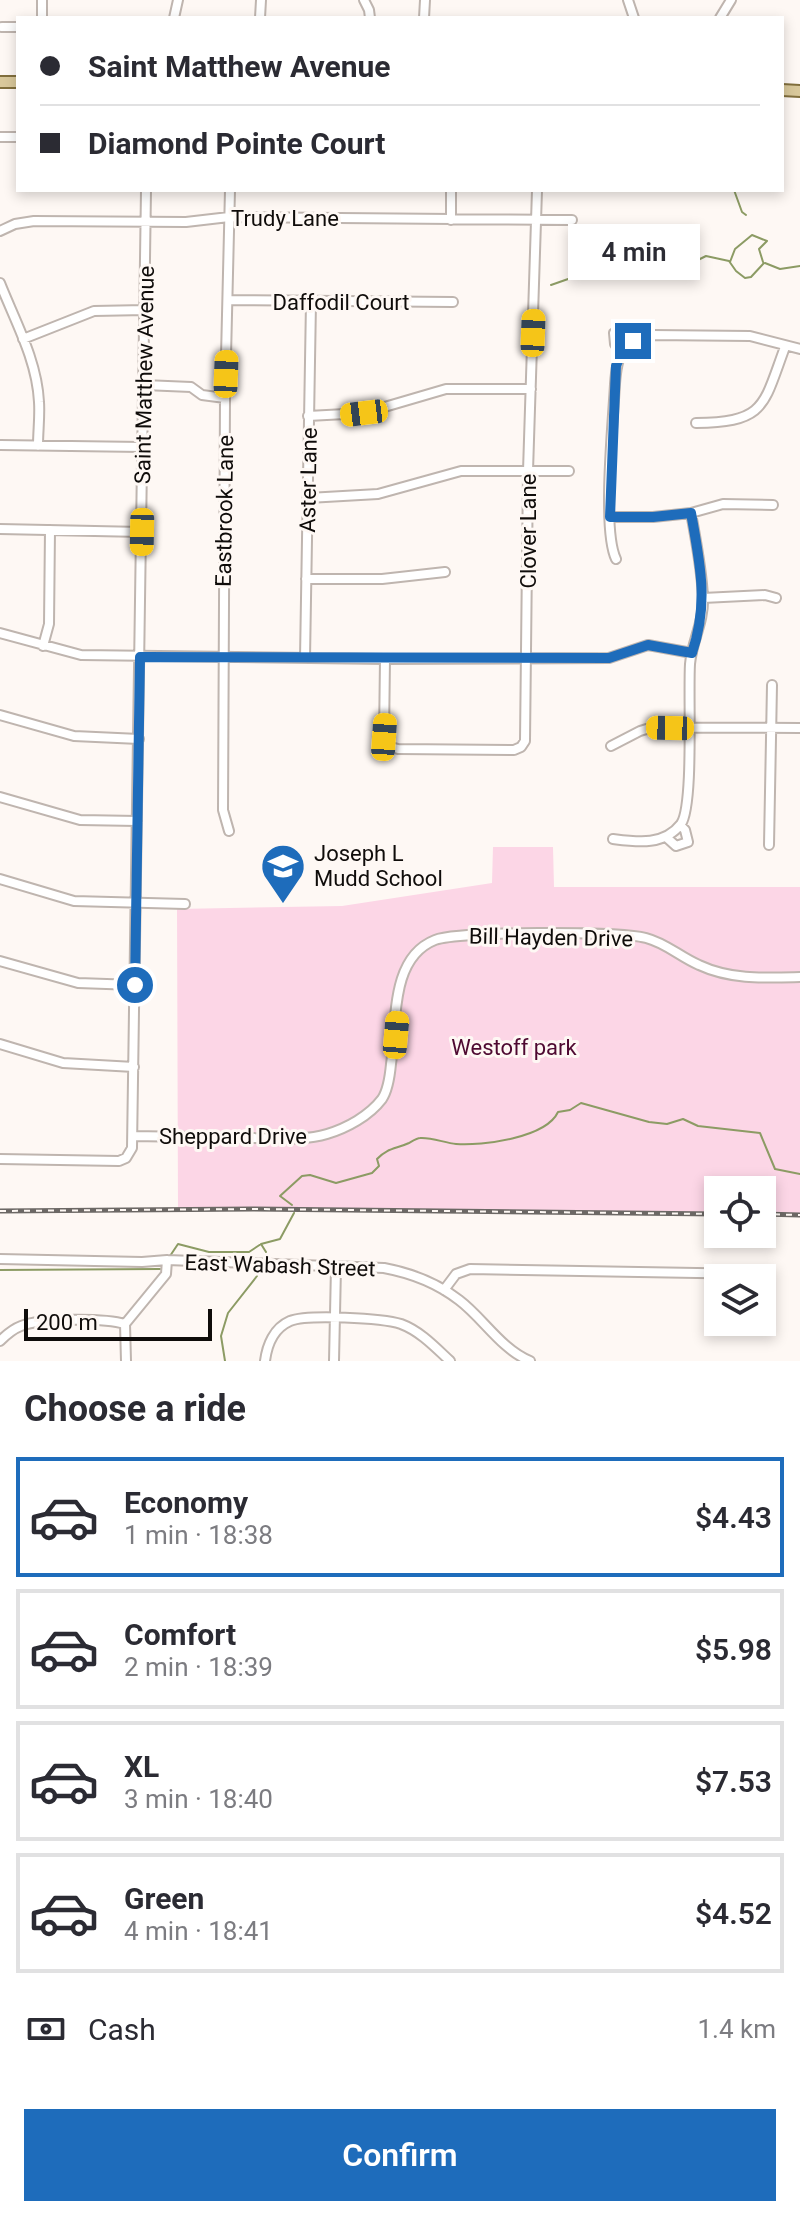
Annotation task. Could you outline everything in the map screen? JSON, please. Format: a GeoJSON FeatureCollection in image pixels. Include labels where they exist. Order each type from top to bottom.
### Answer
{"type":"FeatureCollection","features":[{"type":"Feature","properties":{"kind":"street"},"geometry":{"type":"LineString","coordinates":[[2,27],[16,27]]}},
{"type":"Feature","properties":{"kind":"street","name":"Saint Matthew Avenue"},"geometry":{"type":"LineString","coordinates":[[133,1136],[146,192]]}},
{"type":"Feature","properties":{"kind":"street","name":"Eastbrook Lane"},"geometry":{"type":"LineString","coordinates":[[229,831],[223,810],[222,658],[230,192]]}},
{"type":"Feature","properties":{"kind":"street"},"geometry":{"type":"LineString","coordinates":[[451,192],[451,220]]}},
{"type":"Feature","properties":{"kind":"street","name":"Clover Lane"},"geometry":{"type":"LineString","coordinates":[[385,659],[384,737],[387,746],[398,749],[514,750],[521,747],[526,735],[528,471],[537,192]]}},
{"type":"Feature","properties":{"kind":"street","name":"Trudy Lane"},"geometry":{"type":"LineString","coordinates":[[0,231],[34,221],[186,222],[229,217],[572,220]]}},
{"type":"Feature","properties":{"kind":"street"},"geometry":{"type":"LineString","coordinates":[[0,283],[36,381],[38,446]]}},
{"type":"Feature","properties":{"kind":"street","name":"Daffodil Court"},"geometry":{"type":"LineString","coordinates":[[229,300],[453,302]]}},
{"type":"Feature","properties":{"kind":"street","name":"Aster Lane"},"geometry":{"type":"LineString","coordinates":[[305,658],[311,302]]}},
{"type":"Feature","properties":{"kind":"street"},"geometry":{"type":"LineString","coordinates":[[23,339],[94,311],[145,310]]}},
{"type":"Feature","properties":{"kind":"street"},"geometry":{"type":"LineString","coordinates":[[621,353],[615,344],[614,333],[622,330],[633,341]]}},
{"type":"Feature","properties":{"kind":"street"},"geometry":{"type":"LineString","coordinates":[[616,559],[610,547],[610,517],[615,384],[621,353],[633,341],[652,335],[758,337],[800,349]]}},
{"type":"Feature","properties":{"kind":"street"},"geometry":{"type":"LineString","coordinates":[[696,423],[744,419],[756,411],[767,393],[785,347]]}},
{"type":"Feature","properties":{"kind":"street"},"geometry":{"type":"LineString","coordinates":[[144,385],[191,387],[202,395],[225,398]]}},
{"type":"Feature","properties":{"kind":"street"},"geometry":{"type":"LineString","coordinates":[[308,416],[364,413],[446,389],[531,389]]}},
{"type":"Feature","properties":{"kind":"street"},"geometry":{"type":"LineString","coordinates":[[0,445],[142,447]]}},
{"type":"Feature","properties":{"kind":"street"},"geometry":{"type":"LineString","coordinates":[[308,498],[378,494],[461,471],[569,471]]}},
{"type":"Feature","properties":{"kind":"street"},"geometry":{"type":"LineString","coordinates":[[610,517],[691,513],[723,504],[773,505]]}},
{"type":"Feature","properties":{"kind":"street"},"geometry":{"type":"LineString","coordinates":[[613,839],[651,841],[666,837],[680,825],[687,808],[692,653],[702,619],[703,598],[691,513]]}},
{"type":"Feature","properties":{"kind":"street"},"geometry":{"type":"LineString","coordinates":[[0,529],[142,532]]}},
{"type":"Feature","properties":{"kind":"street"},"geometry":{"type":"LineString","coordinates":[[43,646],[49,624],[50,530]]}},
{"type":"Feature","properties":{"kind":"street"},"geometry":{"type":"LineString","coordinates":[[306,579],[382,579],[445,572]]}},
{"type":"Feature","properties":{"kind":"street"},"geometry":{"type":"LineString","coordinates":[[703,598],[765,595],[776,598]]}},
{"type":"Feature","properties":{"kind":"street"},"geometry":{"type":"LineString","coordinates":[[0,633],[81,655],[140,657],[609,658],[648,645],[692,653]]}},
{"type":"Feature","properties":{"kind":"street"},"geometry":{"type":"LineString","coordinates":[[769,845],[772,685]]}},
{"type":"Feature","properties":{"kind":"street"},"geometry":{"type":"LineString","coordinates":[[0,715],[74,736],[139,739]]}},
{"type":"Feature","properties":{"kind":"street"},"geometry":{"type":"LineString","coordinates":[[611,746],[653,727],[800,728]]}},
{"type":"Feature","properties":{"kind":"street"},"geometry":{"type":"LineString","coordinates":[[0,797],[80,820],[137,821]]}},
{"type":"Feature","properties":{"kind":"street"},"geometry":{"type":"LineString","coordinates":[[666,837],[676,846],[688,842],[689,836],[680,825]]}},
{"type":"Feature","properties":{"kind":"street"},"geometry":{"type":"LineString","coordinates":[[0,879],[74,901],[185,904]]}},
{"type":"Feature","properties":{"kind":"street","name":"Bill Hayden Drive"},"geometry":{"type":"LineString","coordinates":[[404,971],[421,948],[439,938],[451,936],[628,935],[658,942],[715,972],[746,977],[800,977]]}},
{"type":"Feature","properties":{"kind":"street"},"geometry":{"type":"LineString","coordinates":[[0,961],[78,983],[135,985]]}},
{"type":"Feature","properties":{"kind":"street","name":"Sheppard Drive"},"geometry":{"type":"LineString","coordinates":[[133,1136],[305,1138],[340,1130],[355,1121],[383,1097],[390,1074],[404,971]]}},
{"type":"Feature","properties":{"kind":"street"},"geometry":{"type":"LineString","coordinates":[[0,1044],[63,1063],[134,1067]]}},
{"type":"Feature","properties":{"kind":"street"},"geometry":{"type":"LineString","coordinates":[[0,1159],[119,1161],[130,1153],[133,1136]]}},
{"type":"Feature","properties":{"kind":"street","name":"East Wabash Street"},"geometry":{"type":"LineString","coordinates":[[0,1259],[167,1260],[384,1268],[402,1272],[444,1290],[459,1300],[520,1357],[530,1361]]}},
{"type":"Feature","properties":{"kind":"street"},"geometry":{"type":"LineString","coordinates":[[126,1361],[125,1324],[166,1274],[167,1260]]}},
{"type":"Feature","properties":{"kind":"street"},"geometry":{"type":"LineString","coordinates":[[334,1361],[336,1267]]}},
{"type":"Feature","properties":{"kind":"street"},"geometry":{"type":"LineString","coordinates":[[444,1290],[456,1274],[470,1269],[704,1273]]}},
{"type":"Feature","properties":{"kind":"street"},"geometry":{"type":"LineString","coordinates":[[265,1361],[267,1345],[292,1320],[335,1319],[400,1324],[417,1332],[450,1361]]}},
{"type":"Feature","properties":{"kind":"street"},"geometry":{"type":"LineString","coordinates":[[0,1341],[17,1328],[33,1322],[125,1324]]}},
{"type":"Feature","properties":{"kind":"green space","name":"Westoff park"},"geometry":{"type":"Polygon","coordinates":[[[493,847],[553,847],[554,887],[800,887],[800,1215],[776,1214],[776,1176],[704,1176],[704,1214],[178,1210],[177,909],[342,906],[492,883],[493,847]]]}},
{"type":"Feature","properties":{"kind":"waterway"},"geometry":{"type":"LineString","coordinates":[[735,192],[746,215]]}},
{"type":"Feature","properties":{"kind":"waterway"},"geometry":{"type":"LineString","coordinates":[[730,262],[735,249],[752,235],[767,241],[759,249],[763,262]]}},
{"type":"Feature","properties":{"kind":"waterway"},"geometry":{"type":"LineString","coordinates":[[551,285],[628,258],[653,262],[694,262],[706,256],[729,261],[745,278],[751,277],[764,263]]}},
{"type":"Feature","properties":{"kind":"waterway"},"geometry":{"type":"LineString","coordinates":[[765,263],[780,269],[800,266]]}},
{"type":"Feature","properties":{"kind":"waterway"},"geometry":{"type":"LineString","coordinates":[[292,1205],[280,1196],[302,1176],[310,1175],[336,1183],[372,1173],[379,1166],[377,1159],[381,1155],[419,1138],[456,1144],[497,1142],[541,1128],[558,1112],[570,1110],[581,1103],[649,1122],[667,1124],[683,1119],[698,1126],[760,1133],[775,1169],[800,1174]]}},
{"type":"Feature","properties":{"kind":"waterway"},"geometry":{"type":"LineString","coordinates":[[170,1256],[178,1244],[209,1252],[249,1252],[261,1244],[280,1239],[294,1213]]}},
{"type":"Feature","properties":{"kind":"waterway"},"geometry":{"type":"LineString","coordinates":[[261,1244],[266,1252]]}},
{"type":"Feature","properties":{"kind":"waterway"},"geometry":{"type":"LineString","coordinates":[[0,1270],[160,1269]]}},
{"type":"Feature","properties":{"kind":"waterway"},"geometry":{"type":"LineString","coordinates":[[225,1361],[221,1336],[228,1313],[257,1276]]}},
{"type":"Feature","properties":{"kind":"railway"},"geometry":{"type":"LineString","coordinates":[[0,1211],[253,1209],[704,1214]]}},
{"type":"Feature","properties":{"kind":"railway"},"geometry":{"type":"LineString","coordinates":[[776,1214],[800,1215]]}},
{"type":"Feature","properties":{"kind":"place","name":"Joseph L Mudd School"},"geometry":{"type":"Point","coordinates":[283,905]}},
{"type":"Feature","properties":{"kind":"route"},"geometry":{"type":"LineString","coordinates":[[135,985],[140,657],[609,658],[648,645],[692,653],[702,619],[703,598],[691,513],[610,517],[616,366],[622,351],[633,341]]}}]}
